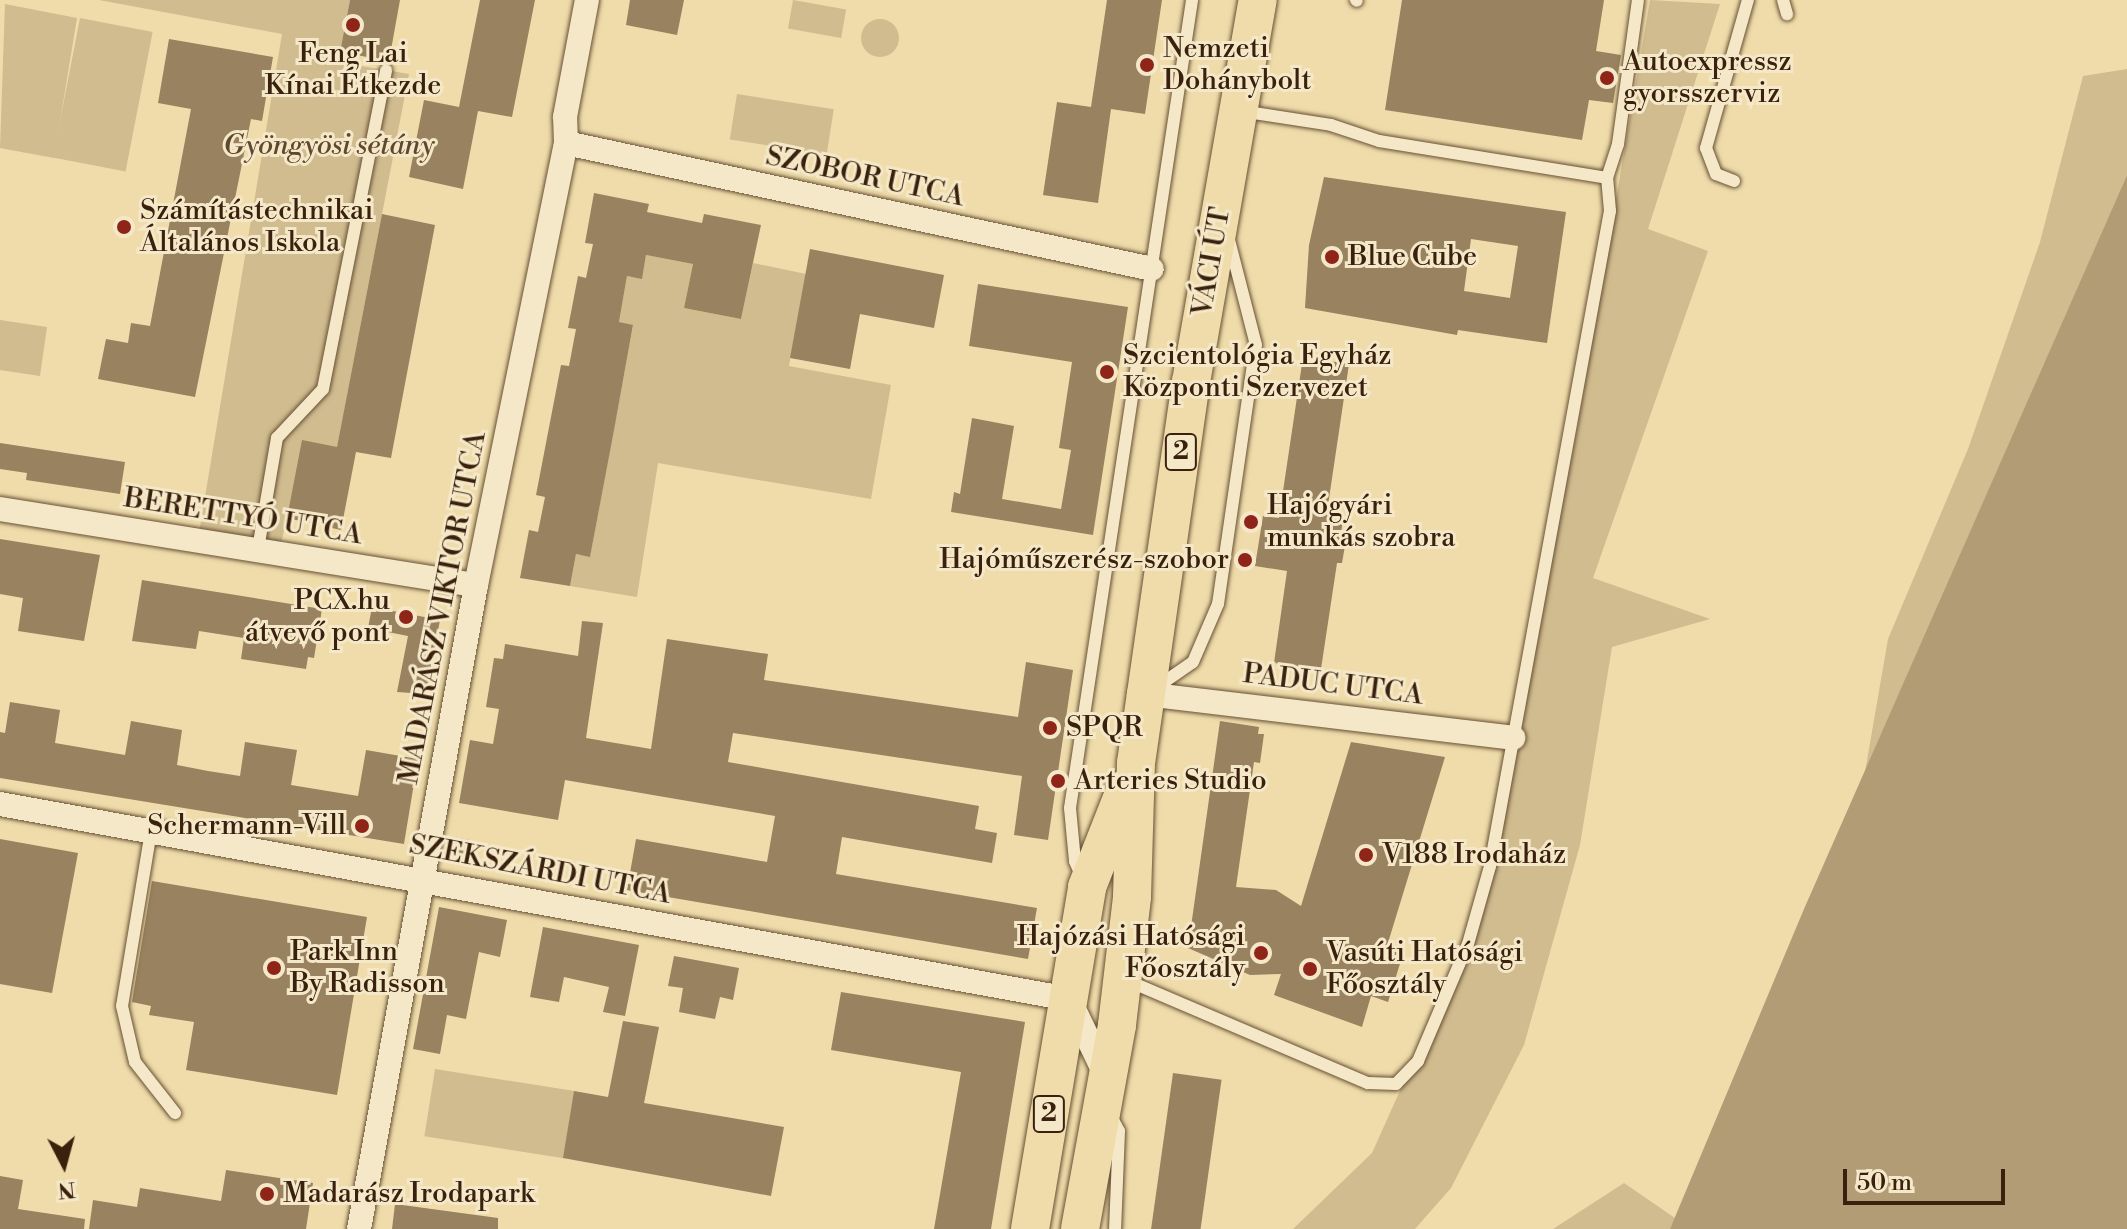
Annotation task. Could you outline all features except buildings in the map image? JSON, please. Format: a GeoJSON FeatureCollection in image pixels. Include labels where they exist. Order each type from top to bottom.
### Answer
{"type":"FeatureCollection","features":[{"type":"Feature","properties":{"kind":"main road","name":"VÁCI ÚT"},"geometry":{"type":"LineString","coordinates":[[1080,1229],[1106,1091],[1132,897],[1136,763],[1221,210],[1258,0]]}},
{"type":"Feature","properties":{"kind":"main road","name":"VÁCI ÚT"},"geometry":{"type":"LineString","coordinates":[[1030,1229],[1087,887],[1136,763]]}},
{"type":"Feature","properties":{"kind":"street","name":"MADARÁSZ VIKTOR UTCA"},"geometry":{"type":"LineString","coordinates":[[359,1229],[476,585],[566,143],[565,117],[587,0]]}},
{"type":"Feature","properties":{"kind":"street","name":"SZOBOR UTCA"},"geometry":{"type":"LineString","coordinates":[[566,143],[1152,269]]}},
{"type":"Feature","properties":{"kind":"street","name":"BERETTYÓ UTCA"},"geometry":{"type":"LineString","coordinates":[[0,509],[476,585]]}},
{"type":"Feature","properties":{"kind":"street","name":"PADUC UTCA"},"geometry":{"type":"LineString","coordinates":[[1146,694],[1513,738]]}},
{"type":"Feature","properties":{"kind":"street","name":"SZEKSZÁRDI UTCA"},"geometry":{"type":"LineString","coordinates":[[0,804],[422,878],[1069,999]]}},
{"type":"Feature","properties":{"kind":"street"},"geometry":{"type":"LineString","coordinates":[[1069,999],[1106,1091]]}},
{"type":"Feature","properties":{"kind":"lane"},"geometry":{"type":"LineString","coordinates":[[1087,887],[1075,861],[1070,808],[1192,0]]}},
{"type":"Feature","properties":{"kind":"lane"},"geometry":{"type":"LineString","coordinates":[[1122,979],[1368,1083],[1386,1086],[1406,1079],[1476,920],[1513,738],[1610,211],[1607,178],[1618,144],[1638,0]]}},
{"type":"Feature","properties":{"kind":"lane"},"geometry":{"type":"LineString","coordinates":[[1734,181],[1716,174],[1706,148],[1748,0]]}},
{"type":"Feature","properties":{"kind":"lane"},"geometry":{"type":"LineString","coordinates":[[1783,0],[1787,14]]}},
{"type":"Feature","properties":{"kind":"lane"},"geometry":{"type":"LineString","coordinates":[[258,549],[277,438],[323,389],[386,70]]}},
{"type":"Feature","properties":{"kind":"lane"},"geometry":{"type":"LineString","coordinates":[[1238,110],[1292,119],[1379,141],[1607,178]]}},
{"type":"Feature","properties":{"kind":"lane"},"geometry":{"type":"LineString","coordinates":[[1146,694],[1193,662],[1220,589],[1256,345],[1221,210]]}},
{"type":"Feature","properties":{"kind":"lane"},"geometry":{"type":"LineString","coordinates":[[151,831],[122,1006],[135,1062],[175,1113]]}},
{"type":"Feature","properties":{"kind":"lane"},"geometry":{"type":"LineString","coordinates":[[1106,1091],[1119,1131],[1115,1229]]}},
{"type":"Feature","properties":{"kind":"green space","name":"Gyöngyösi sétány"},"geometry":{"type":"Polygon","coordinates":[[[99,0],[350,0],[338,62],[409,74],[337,448],[287,518],[279,552],[198,539],[282,34],[99,0]]]}},
{"type":"Feature","properties":{"kind":"green space"},"geometry":{"type":"Polygon","coordinates":[[[793,0],[846,9],[841,38],[788,29],[793,0]]]}},
{"type":"Feature","properties":{"kind":"green space"},"geometry":{"type":"Polygon","coordinates":[[[1650,0],[1720,4],[1648,229],[1708,251],[1593,578],[1710,619],[1612,647],[1580,845],[1524,1045],[1451,1188],[1415,1229],[1293,1229],[1372,1153],[1482,908],[1577,429],[1650,0]]]}},
{"type":"Feature","properties":{"kind":"green space"},"geometry":{"type":"Polygon","coordinates":[[[5,4],[77,18],[54,158],[0,148],[5,4]]]}},
{"type":"Feature","properties":{"kind":"green space"},"geometry":{"type":"Polygon","coordinates":[[[80,18],[153,32],[126,172],[53,157],[80,18]]]}},
{"type":"Feature","properties":{"kind":"green space"},"geometry":{"type":"Polygon","coordinates":[[[880,19],[894,24],[899,38],[894,52],[880,57],[866,52],[861,38],[866,24],[880,19]]]}},
{"type":"Feature","properties":{"kind":"green space"},"geometry":{"type":"Polygon","coordinates":[[[2127,69],[2127,175],[1865,772],[1888,639],[1968,449],[2040,242],[2083,76],[2127,69]]]}},
{"type":"Feature","properties":{"kind":"green space"},"geometry":{"type":"Polygon","coordinates":[[[737,94],[834,109],[827,155],[730,139],[737,94]]]}},
{"type":"Feature","properties":{"kind":"green space"},"geometry":{"type":"Polygon","coordinates":[[[646,255],[693,264],[684,308],[741,319],[753,263],[806,274],[789,366],[891,385],[871,499],[658,463],[637,597],[570,586],[576,554],[590,556],[633,326],[619,322],[627,276],[642,278],[646,255]]]}},
{"type":"Feature","properties":{"kind":"green space"},"geometry":{"type":"Polygon","coordinates":[[[0,320],[47,327],[40,376],[0,370],[0,320]]]}},
{"type":"Feature","properties":{"kind":"green space"},"geometry":{"type":"Polygon","coordinates":[[[435,1069],[574,1091],[564,1158],[424,1136],[435,1069]]]}},
{"type":"Feature","properties":{"kind":"green space"},"geometry":{"type":"Polygon","coordinates":[[[1624,1183],[1675,1218],[1670,1229],[1553,1229],[1624,1183]]]}},
{"type":"Feature","properties":{"kind":"shaded area"},"geometry":{"type":"Polygon","coordinates":[[[2127,175],[2127,1229],[1670,1229],[1804,909],[2127,175]]]}},
{"type":"Feature","properties":{"kind":"place","name":"Feng Lai Kínai Étkezde"},"geometry":{"type":"Point","coordinates":[353,25]}},
{"type":"Feature","properties":{"kind":"place","name":"Nemzeti Dohánybolt"},"geometry":{"type":"Point","coordinates":[1147,65]}},
{"type":"Feature","properties":{"kind":"place","name":"Autoexpressz gyorsszerviz"},"geometry":{"type":"Point","coordinates":[1607,78]}},
{"type":"Feature","properties":{"kind":"place","name":"Számítástechnikai Általános Iskola"},"geometry":{"type":"Point","coordinates":[124,227]}},
{"type":"Feature","properties":{"kind":"place","name":"Blue Cube"},"geometry":{"type":"Point","coordinates":[1332,257]}},
{"type":"Feature","properties":{"kind":"place","name":"Szcientológia Egyház Központi Szervezet"},"geometry":{"type":"Point","coordinates":[1107,372]}},
{"type":"Feature","properties":{"kind":"place","name":"Hajógyári munkás szobra"},"geometry":{"type":"Point","coordinates":[1251,522]}},
{"type":"Feature","properties":{"kind":"place","name":"Hajóműszerész-szobor"},"geometry":{"type":"Point","coordinates":[1245,560]}},
{"type":"Feature","properties":{"kind":"place","name":"PCX.hu átvevő pont"},"geometry":{"type":"Point","coordinates":[406,617]}},
{"type":"Feature","properties":{"kind":"place","name":"SPQR"},"geometry":{"type":"Point","coordinates":[1050,728]}},
{"type":"Feature","properties":{"kind":"place","name":"Arteries Studio"},"geometry":{"type":"Point","coordinates":[1058,781]}},
{"type":"Feature","properties":{"kind":"place","name":"Schermann-Vill"},"geometry":{"type":"Point","coordinates":[362,826]}},
{"type":"Feature","properties":{"kind":"place","name":"V188 Irodaház"},"geometry":{"type":"Point","coordinates":[1366,855]}},
{"type":"Feature","properties":{"kind":"place","name":"Hajózási Hatósági Főosztály"},"geometry":{"type":"Point","coordinates":[1261,953]}},
{"type":"Feature","properties":{"kind":"place","name":"Park Inn By Radisson"},"geometry":{"type":"Point","coordinates":[274,968]}},
{"type":"Feature","properties":{"kind":"place","name":"Vasúti Hatósági Főosztály"},"geometry":{"type":"Point","coordinates":[1310,969]}},
{"type":"Feature","properties":{"kind":"place","name":"Madarász Irodapark"},"geometry":{"type":"Point","coordinates":[267,1194]}}]}
